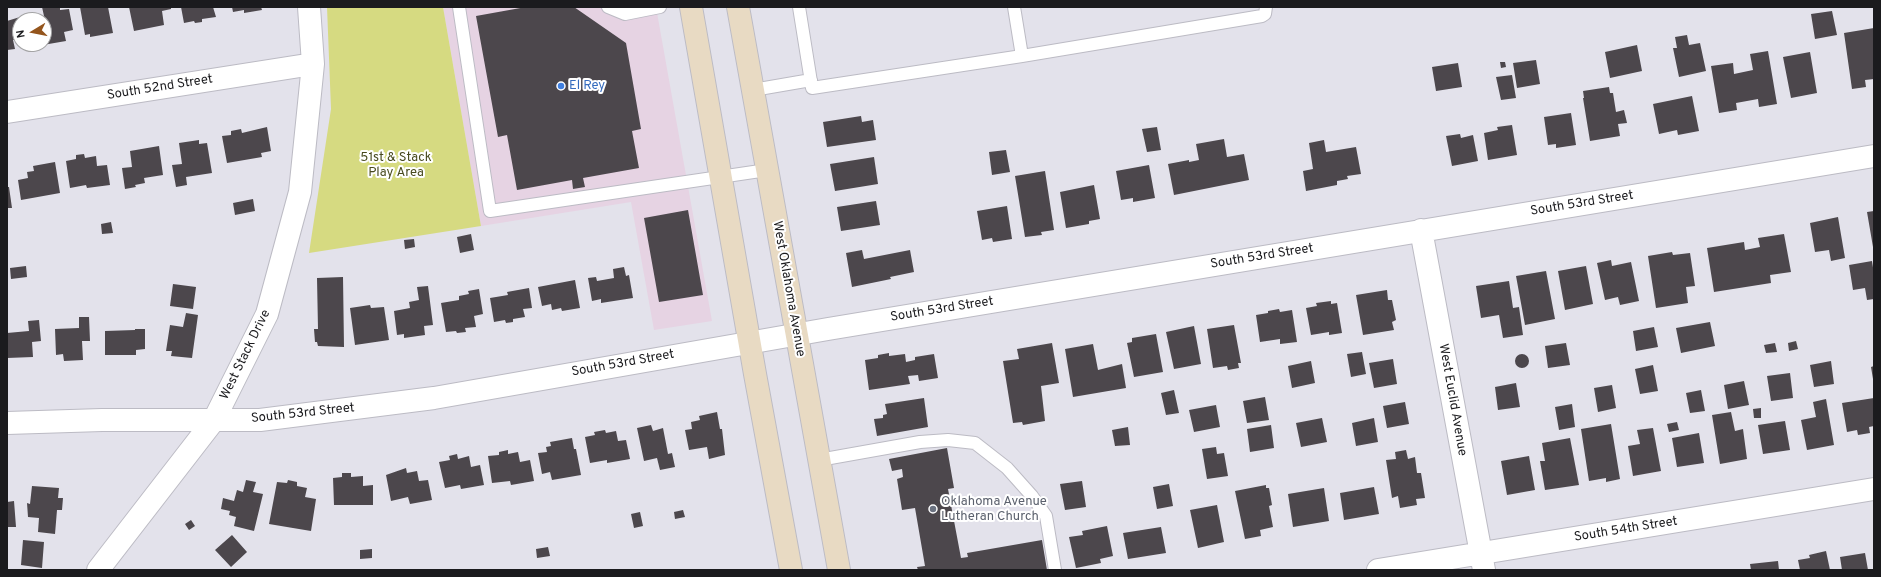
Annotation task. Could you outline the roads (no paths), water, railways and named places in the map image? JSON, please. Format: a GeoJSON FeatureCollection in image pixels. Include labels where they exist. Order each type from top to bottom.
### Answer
{"type":"FeatureCollection","features":[{"type":"Feature","properties":{"kind":"main road"},"geometry":{"type":"LineString","coordinates":[[692,7],[749,342],[791,570]]}},
{"type":"Feature","properties":{"kind":"main road","name":"West Oklahoma Avenue"},"geometry":{"type":"LineString","coordinates":[[738,7],[838,570]]}},
{"type":"Feature","properties":{"kind":"street","name":"West Stack Drive"},"geometry":{"type":"LineString","coordinates":[[98,570],[214,420],[268,314],[300,192],[313,64],[309,7]]}},
{"type":"Feature","properties":{"kind":"street","name":"South 52nd Street"},"geometry":{"type":"LineString","coordinates":[[7,112],[313,64]]}},
{"type":"Feature","properties":{"kind":"street","name":"South 53rd Street"},"geometry":{"type":"LineString","coordinates":[[7,423],[102,420],[260,420],[434,398],[796,334],[1874,156]]}},
{"type":"Feature","properties":{"kind":"street","name":"West Euclid Avenue"},"geometry":{"type":"LineString","coordinates":[[1421,230],[1482,562]]}},
{"type":"Feature","properties":{"kind":"street","name":"South 54th Street"},"geometry":{"type":"LineString","coordinates":[[1378,570],[1482,562],[1874,489]]}},
{"type":"Feature","properties":{"kind":"lane"},"geometry":{"type":"LineString","coordinates":[[459,7],[490,212],[767,170]]}},
{"type":"Feature","properties":{"kind":"lane"},"geometry":{"type":"LineString","coordinates":[[608,7],[625,14],[643,9],[660,7]]}},
{"type":"Feature","properties":{"kind":"lane"},"geometry":{"type":"LineString","coordinates":[[799,7],[812,88],[1022,56],[1262,16],[1265,14],[1266,7]]}},
{"type":"Feature","properties":{"kind":"lane"},"geometry":{"type":"LineString","coordinates":[[1014,7],[1022,56]]}},
{"type":"Feature","properties":{"kind":"lane"},"geometry":{"type":"LineString","coordinates":[[753,90],[811,80]]}},
{"type":"Feature","properties":{"kind":"lane"},"geometry":{"type":"LineString","coordinates":[[819,460],[920,442],[948,440],[976,443],[1007,468],[1032,496],[1046,516],[1055,570]]}},
{"type":"Feature","properties":{"kind":"place","name":"El Rey"},"geometry":{"type":"Point","coordinates":[561,86]}},
{"type":"Feature","properties":{"kind":"place","name":"Oklahoma Avenue Lutheran Church"},"geometry":{"type":"Point","coordinates":[933,509]}},
{"type":"Feature","properties":{"kind":"park label","name":"51st & Stack Play Area"},"geometry":{"type":"Point","coordinates":[396,166]}}]}
